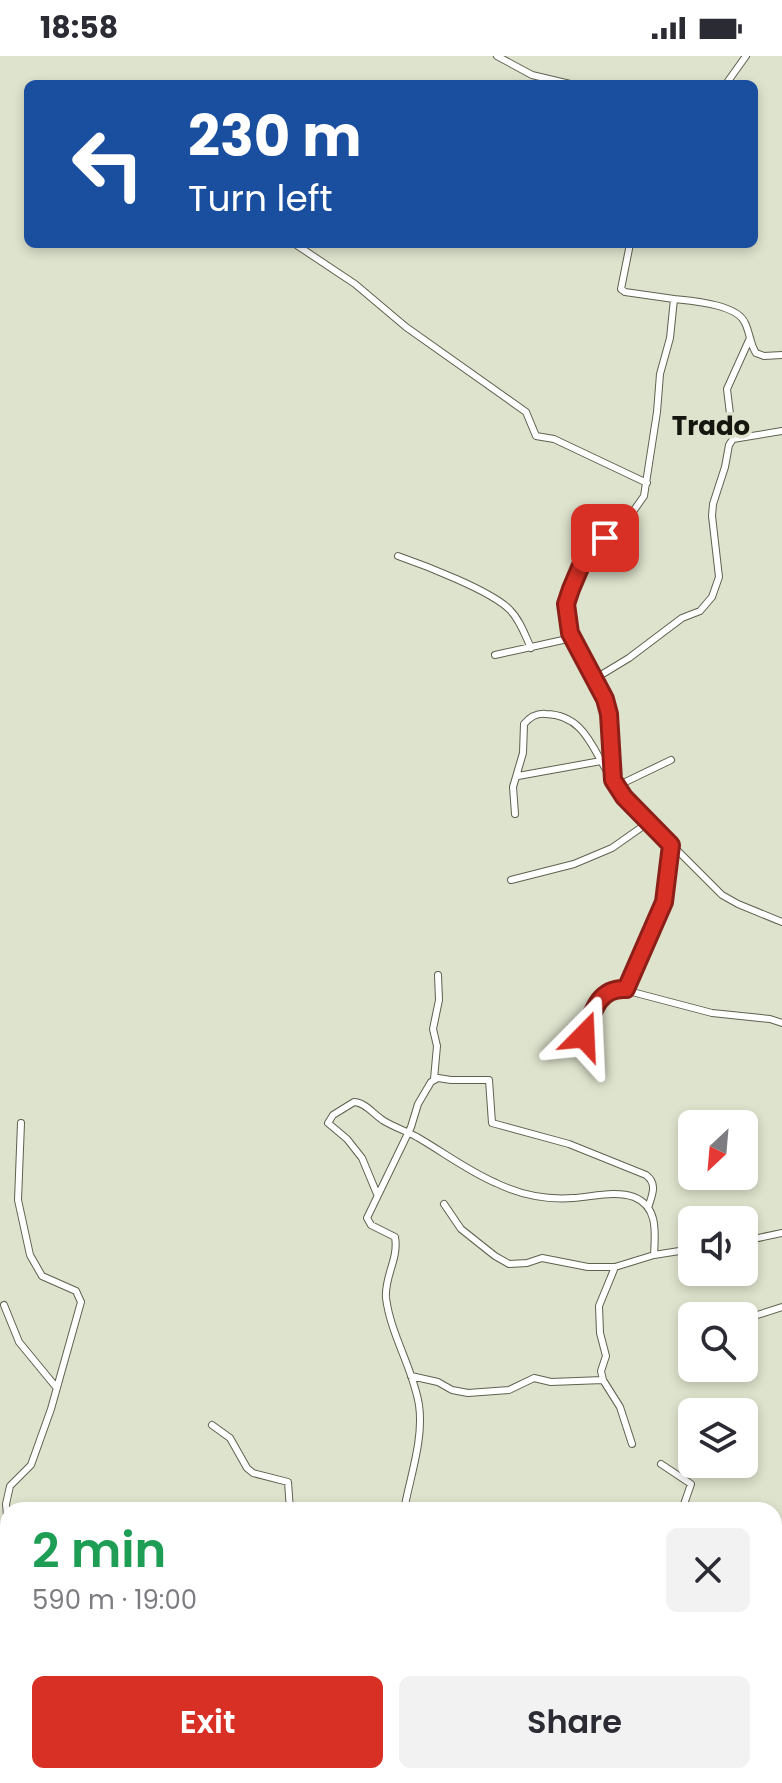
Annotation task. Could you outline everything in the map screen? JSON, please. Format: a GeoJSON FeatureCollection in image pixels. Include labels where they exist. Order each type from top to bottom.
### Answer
{"type":"FeatureCollection","features":[{"type":"Feature","properties":{"kind":"street"},"geometry":{"type":"LineString","coordinates":[[497,56],[532,75],[553,80]]}},
{"type":"Feature","properties":{"kind":"street"},"geometry":{"type":"LineString","coordinates":[[729,80],[746,56]]}},
{"type":"Feature","properties":{"kind":"street"},"geometry":{"type":"LineString","coordinates":[[301,248],[526,412],[536,436],[554,439],[647,483]]}},
{"type":"Feature","properties":{"kind":"street"},"geometry":{"type":"LineString","coordinates":[[629,248],[621,289],[625,292],[712,305],[736,313],[745,322],[756,353],[782,355]]}},
{"type":"Feature","properties":{"kind":"street"},"geometry":{"type":"LineString","coordinates":[[615,783],[609,714],[596,678],[572,638],[566,604],[580,564],[592,548],[639,505],[647,483],[660,374],[670,338],[674,299]]}},
{"type":"Feature","properties":{"kind":"street"},"geometry":{"type":"LineString","coordinates":[[596,678],[639,652],[682,618],[700,611],[712,597],[719,577],[713,504],[733,439],[727,389],[750,337]]}},
{"type":"Feature","properties":{"kind":"street"},"geometry":{"type":"LineString","coordinates":[[733,439],[782,431]]}},
{"type":"Feature","properties":{"kind":"street"},"geometry":{"type":"LineString","coordinates":[[398,556],[437,570],[503,604],[515,616],[531,648]]}},
{"type":"Feature","properties":{"kind":"street"},"geometry":{"type":"LineString","coordinates":[[495,655],[572,638]]}},
{"type":"Feature","properties":{"kind":"street"},"geometry":{"type":"LineString","coordinates":[[515,814],[513,787],[523,753],[524,724],[539,714],[559,715],[584,731],[615,783],[722,895],[782,922]]}},
{"type":"Feature","properties":{"kind":"street"},"geometry":{"type":"LineString","coordinates":[[615,783],[671,760]]}},
{"type":"Feature","properties":{"kind":"street"},"geometry":{"type":"LineString","coordinates":[[518,776],[601,761]]}},
{"type":"Feature","properties":{"kind":"street"},"geometry":{"type":"LineString","coordinates":[[511,880],[574,864],[612,848],[649,822]]}},
{"type":"Feature","properties":{"kind":"street"},"geometry":{"type":"LineString","coordinates":[[626,989],[664,902],[671,845]]}},
{"type":"Feature","properties":{"kind":"street"},"geometry":{"type":"LineString","coordinates":[[405,1502],[420,1417],[411,1376],[394,1334],[387,1303],[386,1292],[396,1254],[395,1237],[368,1222],[418,1104],[434,1079],[437,1046],[433,1029],[439,1000],[438,975]]}},
{"type":"Feature","properties":{"kind":"street"},"geometry":{"type":"LineString","coordinates":[[584,1036],[598,999],[617,988],[712,1013],[782,1023]]}},
{"type":"Feature","properties":{"kind":"street"},"geometry":{"type":"LineString","coordinates":[[434,1079],[489,1080],[492,1123],[569,1144],[646,1175],[654,1185],[648,1208]]}},
{"type":"Feature","properties":{"kind":"street"},"geometry":{"type":"LineString","coordinates":[[377,1195],[362,1158],[347,1139],[330,1126],[329,1120],[358,1101],[383,1121],[514,1191],[558,1199],[626,1195],[643,1202],[654,1220],[654,1255]]}},
{"type":"Feature","properties":{"kind":"street"},"geometry":{"type":"LineString","coordinates":[[6,1502],[10,1486],[31,1465],[81,1302],[76,1291],[42,1276],[30,1255],[18,1200],[21,1123]]}},
{"type":"Feature","properties":{"kind":"street"},"geometry":{"type":"LineString","coordinates":[[444,1204],[461,1229],[504,1262],[518,1264],[542,1258],[588,1267],[615,1267],[678,1251]]}},
{"type":"Feature","properties":{"kind":"street"},"geometry":{"type":"LineString","coordinates":[[758,1237],[782,1233]]}},
{"type":"Feature","properties":{"kind":"street"},"geometry":{"type":"LineString","coordinates":[[615,1267],[599,1306],[600,1333],[606,1356],[602,1366],[603,1380],[616,1398],[632,1444]]}},
{"type":"Feature","properties":{"kind":"street"},"geometry":{"type":"LineString","coordinates":[[4,1305],[19,1342],[56,1387]]}},
{"type":"Feature","properties":{"kind":"street"},"geometry":{"type":"LineString","coordinates":[[758,1315],[782,1307]]}},
{"type":"Feature","properties":{"kind":"street"},"geometry":{"type":"LineString","coordinates":[[411,1376],[468,1393],[509,1390],[534,1378],[551,1382],[603,1380]]}},
{"type":"Feature","properties":{"kind":"street"},"geometry":{"type":"LineString","coordinates":[[212,1425],[230,1438],[253,1473],[288,1482],[289,1502]]}},
{"type":"Feature","properties":{"kind":"street"},"geometry":{"type":"LineString","coordinates":[[661,1464],[691,1484],[685,1502]]}},
{"type":"Feature","properties":{"kind":"district","name":"Trado"},"geometry":{"type":"Point","coordinates":[711,426]}},
{"type":"Feature","properties":{"kind":"route"},"geometry":{"type":"LineString","coordinates":[[584,1036],[598,999],[617,988],[626,989],[664,902],[671,845],[624,797],[613,780],[609,714],[605,699],[570,633],[566,604],[580,564],[592,548],[605,538]]}}]}
